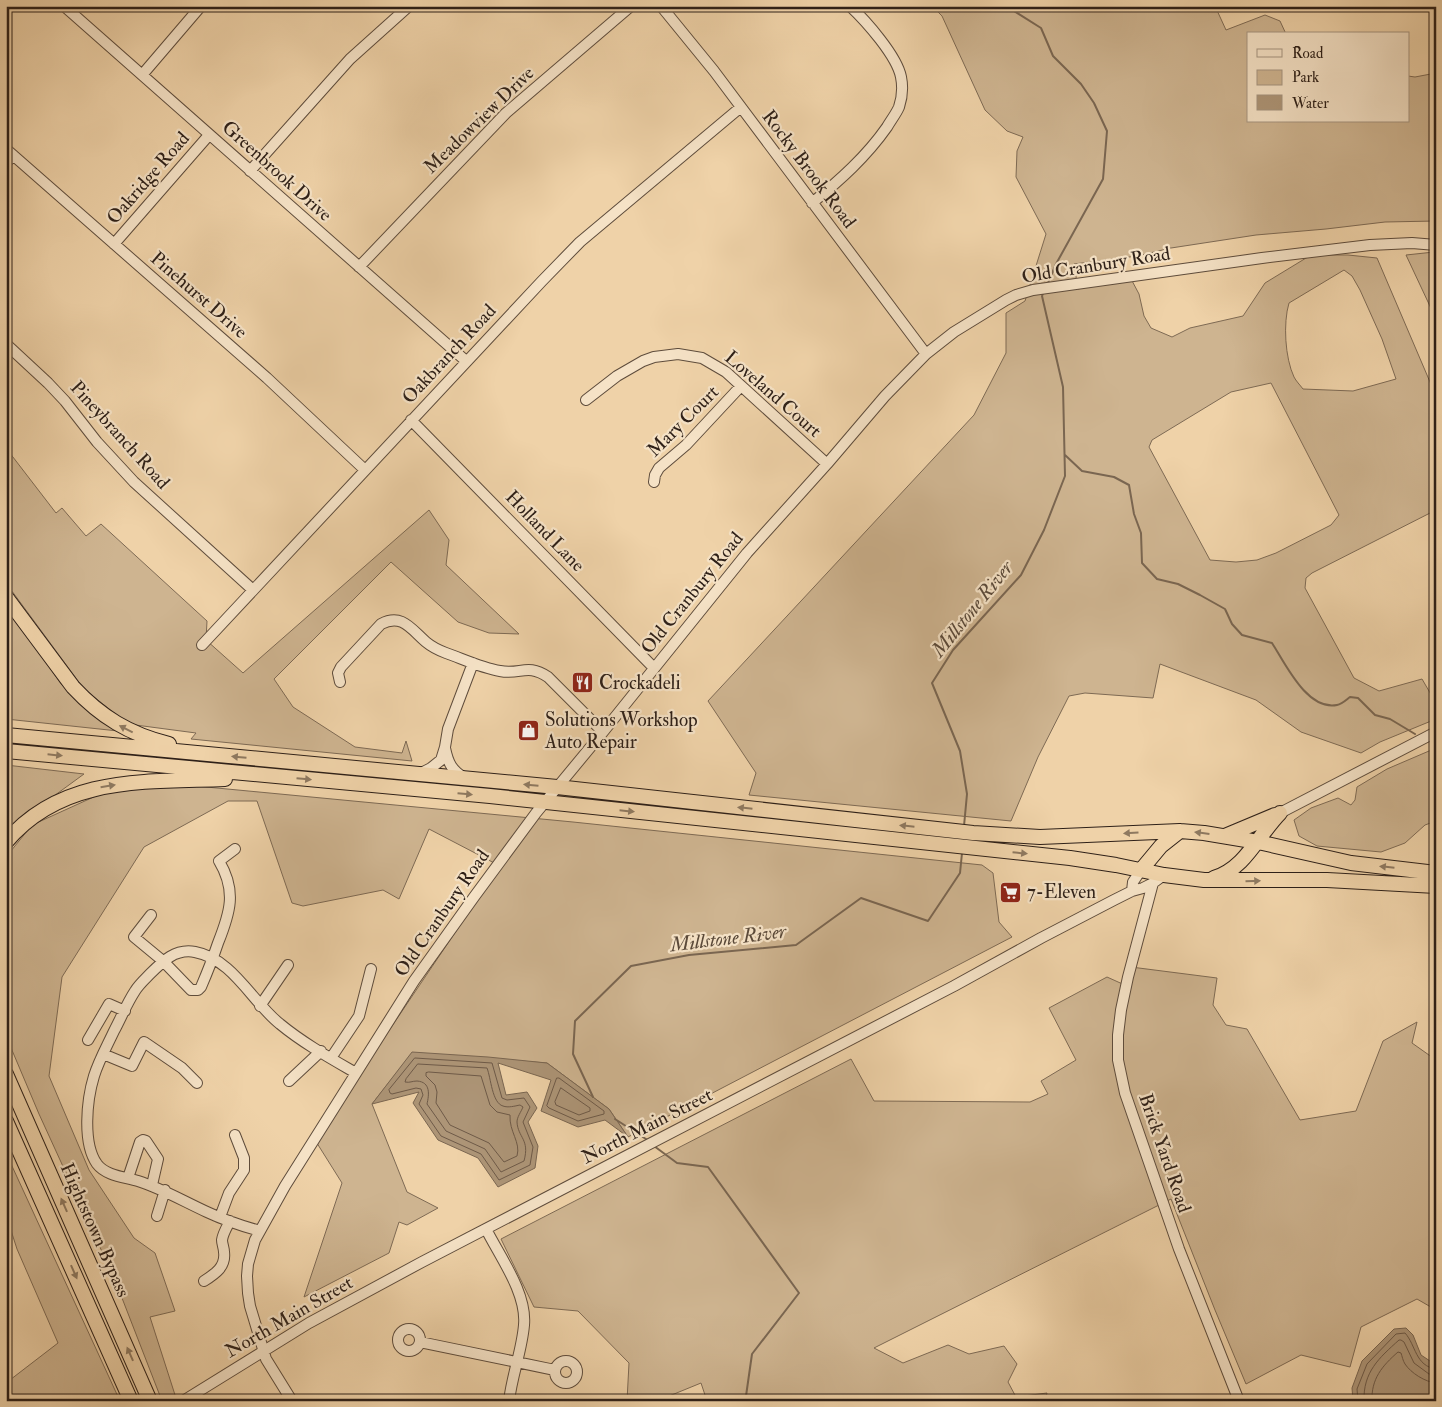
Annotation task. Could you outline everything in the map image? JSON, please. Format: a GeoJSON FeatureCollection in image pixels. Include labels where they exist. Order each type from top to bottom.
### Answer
{"type":"FeatureCollection","features":[{"type":"Feature","properties":{"kind":"highway"},"geometry":{"type":"LineString","coordinates":[[6,597],[73,687],[97,711],[136,734],[206,754]]}},
{"type":"Feature","properties":{"kind":"highway"},"geometry":{"type":"LineString","coordinates":[[6,735],[557,787],[973,833],[1040,837],[1180,831],[1258,842],[1351,863],[1436,873]]}},
{"type":"Feature","properties":{"kind":"highway"},"geometry":{"type":"LineString","coordinates":[[6,751],[544,802],[1078,859],[1141,870],[1159,879],[1327,880],[1436,886]]}},
{"type":"Feature","properties":{"kind":"highway"},"geometry":{"type":"LineString","coordinates":[[6,842],[24,822],[50,805],[98,787],[284,777]]}},
{"type":"Feature","properties":{"kind":"highway"},"geometry":{"type":"LineString","coordinates":[[1229,837],[1275,818]]}},
{"type":"Feature","properties":{"kind":"highway"},"geometry":{"type":"LineString","coordinates":[[1204,880],[1217,878],[1235,868],[1258,842],[1275,818]]}},
{"type":"Feature","properties":{"kind":"highway"},"geometry":{"type":"LineString","coordinates":[[1275,818],[1272,834],[1276,842],[1284,848]]}},
{"type":"Feature","properties":{"kind":"highway"},"geometry":{"type":"LineString","coordinates":[[1141,870],[1167,840],[1180,831]]}},
{"type":"Feature","properties":{"kind":"highway"},"geometry":{"type":"LineString","coordinates":[[1229,837],[1240,848],[1241,854],[1235,868]]}},
{"type":"Feature","properties":{"kind":"highway"},"geometry":{"type":"LineString","coordinates":[[1153,854],[1159,879]]}},
{"type":"Feature","properties":{"kind":"highway","name":"Hightstown Bypass"},"geometry":{"type":"LineString","coordinates":[[6,1074],[150,1399]]}},
{"type":"Feature","properties":{"kind":"highway","name":"Hightstown Bypass"},"geometry":{"type":"LineString","coordinates":[[6,1121],[131,1401]]}},
{"type":"Feature","properties":{"kind":"highway"},"geometry":{"type":"LineString","coordinates":[[6,1128],[25,1163]]}},
{"type":"Feature","properties":{"kind":"street","name":"Greenbrook Drive"},"geometry":{"type":"LineString","coordinates":[[64,6],[466,361]]}},
{"type":"Feature","properties":{"kind":"street"},"geometry":{"type":"LineString","coordinates":[[142,75],[201,6]]}},
{"type":"Feature","properties":{"kind":"street"},"geometry":{"type":"LineString","coordinates":[[250,171],[350,59],[409,6]]}},
{"type":"Feature","properties":{"kind":"street","name":"Meadowview Drive"},"geometry":{"type":"LineString","coordinates":[[359,267],[506,113],[631,6]]}},
{"type":"Feature","properties":{"kind":"street","name":"Rocky Brook Road"},"geometry":{"type":"LineString","coordinates":[[661,6],[714,70],[926,354]]}},
{"type":"Feature","properties":{"kind":"street"},"geometry":{"type":"LineString","coordinates":[[812,203],[837,182],[869,150],[895,115],[902,95],[901,76],[894,59],[850,6]]}},
{"type":"Feature","properties":{"kind":"street","name":"Oakbranch Road"},"geometry":{"type":"LineString","coordinates":[[202,645],[466,361],[580,242],[741,107]]}},
{"type":"Feature","properties":{"kind":"street","name":"Oakridge Road"},"geometry":{"type":"LineString","coordinates":[[114,244],[209,135]]}},
{"type":"Feature","properties":{"kind":"street","name":"Pinehurst Drive"},"geometry":{"type":"LineString","coordinates":[[9,156],[114,244],[267,378],[365,470]]}},
{"type":"Feature","properties":{"kind":"street","name":"Old Cranbury Road"},"geometry":{"type":"LineString","coordinates":[[292,1401],[263,1352],[250,1306],[247,1276],[251,1254],[260,1231],[284,1186],[414,981],[544,802],[747,553],[885,396],[926,354],[939,342],[970,321],[1016,295],[1033,290],[1370,245],[1436,245]]}},
{"type":"Feature","properties":{"kind":"street","name":"Pineybranch Road"},"geometry":{"type":"LineString","coordinates":[[6,344],[48,383],[71,408],[97,442],[134,482],[252,590]]}},
{"type":"Feature","properties":{"kind":"street","name":"Loveland Court"},"geometry":{"type":"LineString","coordinates":[[586,400],[617,376],[643,360],[678,354],[702,358],[726,372],[827,464]]}},
{"type":"Feature","properties":{"kind":"street","name":"Mary Court"},"geometry":{"type":"LineString","coordinates":[[654,482],[659,468],[686,445],[742,386]]}},
{"type":"Feature","properties":{"kind":"street","name":"Holland Lane"},"geometry":{"type":"LineString","coordinates":[[411,420],[654,668]]}},
{"type":"Feature","properties":{"kind":"street"},"geometry":{"type":"LineString","coordinates":[[340,682],[338,673],[341,667],[381,624],[392,620],[404,622],[434,648],[502,672],[526,669],[541,672],[603,732]]}},
{"type":"Feature","properties":{"kind":"street"},"geometry":{"type":"LineString","coordinates":[[419,774],[436,765],[441,760],[448,729],[473,662]]}},
{"type":"Feature","properties":{"kind":"street"},"geometry":{"type":"LineString","coordinates":[[1275,818],[1436,732]]}},
{"type":"Feature","properties":{"kind":"street"},"geometry":{"type":"LineString","coordinates":[[445,747],[450,766],[458,774],[468,779]]}},
{"type":"Feature","properties":{"kind":"street"},"geometry":{"type":"LineString","coordinates":[[151,916],[134,937],[163,961],[191,990],[201,987],[228,919],[230,907],[229,884],[219,861],[235,849]]}},
{"type":"Feature","properties":{"kind":"street"},"geometry":{"type":"LineString","coordinates":[[1141,870],[1133,882],[1132,891],[1147,908]]}},
{"type":"Feature","properties":{"kind":"street","name":"North Main Street"},"geometry":{"type":"LineString","coordinates":[[183,1401],[318,1319],[486,1229],[954,986],[1041,938],[1159,879]]}},
{"type":"Feature","properties":{"kind":"street","name":"Brick Yard Road"},"geometry":{"type":"LineString","coordinates":[[1159,879],[1144,914],[1128,977],[1121,1010],[1118,1060],[1126,1093],[1176,1240],[1239,1401]]}},
{"type":"Feature","properties":{"kind":"street"},"geometry":{"type":"LineString","coordinates":[[260,1231],[202,1210],[152,1185],[109,1173],[98,1165],[87,1136],[91,1088],[97,1066],[135,990],[163,961],[176,953],[193,952],[202,954],[230,971],[260,1006],[285,1028],[356,1073]]}},
{"type":"Feature","properties":{"kind":"street"},"geometry":{"type":"LineString","coordinates":[[260,1006],[288,965]]}},
{"type":"Feature","properties":{"kind":"street"},"geometry":{"type":"LineString","coordinates":[[331,1058],[358,1016],[371,969]]}},
{"type":"Feature","properties":{"kind":"street"},"geometry":{"type":"LineString","coordinates":[[88,1040],[108,1004],[125,1011]]}},
{"type":"Feature","properties":{"kind":"street"},"geometry":{"type":"LineString","coordinates":[[103,1054],[132,1066],[144,1042],[182,1068],[197,1082]]}},
{"type":"Feature","properties":{"kind":"street"},"geometry":{"type":"LineString","coordinates":[[289,1081],[321,1051]]}},
{"type":"Feature","properties":{"kind":"street"},"geometry":{"type":"LineString","coordinates":[[204,1281],[218,1272],[222,1266],[224,1254],[222,1241],[230,1192],[244,1170],[244,1158],[235,1136]]}},
{"type":"Feature","properties":{"kind":"street"},"geometry":{"type":"LineString","coordinates":[[128,1178],[140,1142],[146,1141],[158,1159],[152,1185]]}},
{"type":"Feature","properties":{"kind":"street"},"geometry":{"type":"LineString","coordinates":[[157,1216],[165,1190]]}},
{"type":"Feature","properties":{"kind":"street"},"geometry":{"type":"LineString","coordinates":[[486,1229],[523,1302],[524,1325],[509,1401]]}},
{"type":"Feature","properties":{"kind":"street"},"geometry":{"type":"LineString","coordinates":[[420,1342],[555,1370]]}},
{"type":"Feature","properties":{"kind":"green space"},"geometry":{"type":"Polygon","coordinates":[[[932,6],[1215,6],[1226,30],[1265,15],[1280,21],[1285,32],[1247,32],[1247,122],[1410,122],[1410,76],[1436,73],[1436,221],[1385,222],[1256,235],[1171,248],[1137,256],[1074,264],[1078,289],[1130,277],[1139,294],[1144,316],[1151,328],[1172,337],[1190,328],[1243,316],[1265,283],[1311,255],[1348,255],[1377,258],[1436,396],[1436,510],[1312,573],[1306,578],[1305,588],[1354,678],[1379,691],[1422,679],[1436,703],[1436,719],[1380,742],[1361,753],[1301,732],[1256,700],[1160,664],[1153,698],[1085,693],[1069,696],[1038,757],[1011,821],[749,795],[756,773],[708,701],[974,415],[1006,353],[1006,313],[1025,301],[1046,234],[1016,177],[1017,151],[1023,137],[1007,131],[985,110],[942,16],[932,6]],[[1344,270],[1289,303],[1286,320],[1287,351],[1294,377],[1303,389],[1353,391],[1396,379],[1382,339],[1352,276],[1344,270]],[[1271,383],[1231,392],[1152,440],[1149,447],[1210,560],[1236,562],[1257,560],[1276,553],[1331,525],[1339,515],[1271,383]]]}},
{"type":"Feature","properties":{"kind":"green space"},"geometry":{"type":"Polygon","coordinates":[[[1436,252],[1436,319],[1406,255],[1436,252]]]}},
{"type":"Feature","properties":{"kind":"green space"},"geometry":{"type":"Polygon","coordinates":[[[6,448],[56,513],[62,508],[86,536],[101,524],[207,621],[206,640],[243,673],[429,510],[449,540],[446,565],[519,634],[489,633],[458,622],[391,562],[274,679],[293,707],[355,747],[402,753],[406,741],[412,761],[191,739],[196,733],[128,724],[84,689],[6,583],[6,448]]]}},
{"type":"Feature","properties":{"kind":"green space"},"geometry":{"type":"Polygon","coordinates":[[[10,609],[61,684],[118,731],[6,719],[6,646],[10,609]]]}},
{"type":"Feature","properties":{"kind":"green space"},"geometry":{"type":"Polygon","coordinates":[[[1436,748],[1436,821],[1425,825],[1405,843],[1381,852],[1317,846],[1299,836],[1294,820],[1311,808],[1338,798],[1351,805],[1355,800],[1357,787],[1387,769],[1436,748]]]}},
{"type":"Feature","properties":{"kind":"green space"},"geometry":{"type":"Polygon","coordinates":[[[6,765],[84,774],[10,828],[6,833],[6,765]]]}},
{"type":"Feature","properties":{"kind":"green space"},"geometry":{"type":"Polygon","coordinates":[[[154,782],[573,822],[982,865],[993,873],[999,922],[1012,937],[628,1137],[609,1109],[547,1063],[412,1053],[372,1104],[407,1192],[438,1208],[407,1225],[399,1222],[389,1253],[304,1297],[342,1183],[315,1140],[500,866],[429,829],[399,899],[383,890],[303,906],[292,903],[257,801],[228,801],[144,847],[62,977],[49,1076],[89,1170],[134,1238],[155,1253],[175,1311],[150,1317],[176,1398],[162,1401],[115,1280],[39,1114],[6,1036],[6,857],[32,825],[98,795],[154,782]]]}},
{"type":"Feature","properties":{"kind":"green space"},"geometry":{"type":"Polygon","coordinates":[[[1131,967],[1217,978],[1213,1005],[1226,1025],[1247,1029],[1300,1120],[1356,1111],[1383,1041],[1417,1022],[1412,1043],[1436,1060],[1436,1310],[1417,1299],[1361,1327],[1350,1367],[1301,1355],[1246,1384],[1171,1199],[874,1348],[903,1363],[948,1345],[969,1354],[1004,1346],[1017,1364],[1008,1382],[1016,1397],[1047,1393],[1045,1401],[707,1401],[701,1383],[657,1401],[627,1401],[629,1363],[578,1311],[534,1307],[501,1239],[851,1059],[874,1101],[1030,1102],[1048,1094],[1041,1081],[1076,1060],[1049,1008],[1107,977],[1127,986],[1131,967]]]}},
{"type":"Feature","properties":{"kind":"green space"},"geometry":{"type":"Polygon","coordinates":[[[6,1153],[120,1401],[6,1401],[6,1383],[58,1343],[17,1249],[6,1215],[6,1153]]]}},
{"type":"Feature","properties":{"kind":"water"},"geometry":{"type":"Polygon","coordinates":[[[412,1052],[547,1063],[609,1109],[628,1137],[605,1120],[578,1127],[541,1111],[551,1080],[498,1063],[506,1095],[527,1092],[537,1108],[528,1122],[538,1146],[535,1168],[498,1187],[478,1158],[438,1140],[413,1103],[419,1092],[372,1104],[412,1052]]]}},
{"type":"Feature","properties":{"kind":"water"},"geometry":{"type":"Polygon","coordinates":[[[1406,1328],[1413,1335],[1421,1355],[1436,1365],[1436,1401],[1353,1401],[1352,1388],[1362,1361],[1394,1329],[1406,1328]]]}},
{"type":"Feature","properties":{"kind":"waterway","name":"Millstone River"},"geometry":{"type":"LineString","coordinates":[[1006,6],[1041,28],[1053,56],[1081,84],[1094,103],[1107,131],[1103,179],[1056,264],[1047,285]]}},
{"type":"Feature","properties":{"kind":"waterway","name":"Millstone River"},"geometry":{"type":"LineString","coordinates":[[964,826],[967,794],[960,751],[932,683],[953,650],[1021,575],[1044,530],[1065,476],[1063,387],[1042,296],[1044,291]]}},
{"type":"Feature","properties":{"kind":"waterway"},"geometry":{"type":"LineString","coordinates":[[1065,455],[1082,471],[1114,477],[1129,485],[1134,514],[1141,533],[1142,563],[1157,579],[1178,584],[1225,609],[1232,624],[1242,635],[1272,643],[1298,684],[1316,701],[1326,705],[1337,705],[1350,697],[1358,698],[1375,715],[1390,719],[1415,734]]}},
{"type":"Feature","properties":{"kind":"waterway"},"geometry":{"type":"LineString","coordinates":[[1432,743],[1436,746]]}},
{"type":"Feature","properties":{"kind":"waterway","name":"Millstone River"},"geometry":{"type":"LineString","coordinates":[[593,1097],[573,1054],[575,1021],[631,966],[689,955],[796,945],[861,898],[928,921],[960,873],[962,853]]}},
{"type":"Feature","properties":{"kind":"waterway","name":"Millstone River"},"geometry":{"type":"LineString","coordinates":[[615,1119],[649,1141]]}},
{"type":"Feature","properties":{"kind":"waterway","name":"Millstone River"},"geometry":{"type":"LineString","coordinates":[[654,1146],[677,1163],[708,1167],[799,1293],[752,1354],[746,1396],[748,1401]]}},
{"type":"Feature","properties":{"kind":"place","name":"Crockadeli"},"geometry":{"type":"Point","coordinates":[583,683]}},
{"type":"Feature","properties":{"kind":"place","name":"Solutions Workshop Auto Repair"},"geometry":{"type":"Point","coordinates":[529,731]}},
{"type":"Feature","properties":{"kind":"place","name":"7-Eleven"},"geometry":{"type":"Point","coordinates":[1011,892]}}]}
